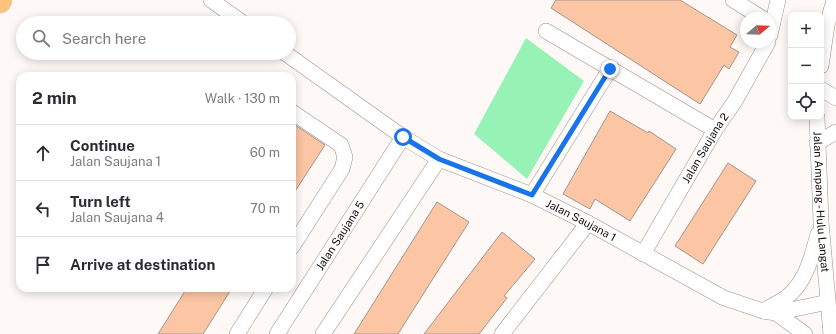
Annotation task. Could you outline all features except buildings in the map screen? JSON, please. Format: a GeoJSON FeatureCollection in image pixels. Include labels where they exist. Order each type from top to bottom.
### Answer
{"type":"FeatureCollection","features":[{"type":"Feature","properties":{"kind":"street"},"geometry":{"type":"LineString","coordinates":[[211,0],[233,16]]}},
{"type":"Feature","properties":{"kind":"street"},"geometry":{"type":"LineString","coordinates":[[733,0],[750,12]]}},
{"type":"Feature","properties":{"kind":"street"},"geometry":{"type":"LineString","coordinates":[[774,12],[778,0]]}},
{"type":"Feature","properties":{"kind":"street"},"geometry":{"type":"LineString","coordinates":[[824,48],[827,25],[834,0]]}},
{"type":"Feature","properties":{"kind":"street"},"geometry":{"type":"LineString","coordinates":[[546,31],[715,130]]}},
{"type":"Feature","properties":{"kind":"street","name":"Jalan Saujana 2"},"geometry":{"type":"LineString","coordinates":[[643,254],[715,130],[735,101],[765,48]]}},
{"type":"Feature","properties":{"kind":"street","name":"Jalan Saujana 1"},"geometry":{"type":"LineString","coordinates":[[295,60],[403,137],[439,159],[532,195],[588,223],[724,298],[769,312]]}},
{"type":"Feature","properties":{"kind":"street"},"geometry":{"type":"LineString","coordinates":[[532,195],[610,69]]}},
{"type":"Feature","properties":{"kind":"street"},"geometry":{"type":"LineString","coordinates":[[824,91],[836,98]]}},
{"type":"Feature","properties":{"kind":"street"},"geometry":{"type":"LineString","coordinates":[[296,115],[341,146],[345,157],[342,168],[296,241]]}},
{"type":"Feature","properties":{"kind":"street","name":"Jalan Ampang - Hulu Langat"},"geometry":{"type":"LineString","coordinates":[[818,120],[817,143],[820,222],[831,334]]}},
{"type":"Feature","properties":{"kind":"street"},"geometry":{"type":"LineString","coordinates":[[817,143],[836,132]]}},
{"type":"Feature","properties":{"kind":"street","name":"Jalan Saujana 5"},"geometry":{"type":"LineString","coordinates":[[277,334],[403,137]]}},
{"type":"Feature","properties":{"kind":"street"},"geometry":{"type":"LineString","coordinates":[[323,334],[439,159]]}},
{"type":"Feature","properties":{"kind":"street"},"geometry":{"type":"LineString","coordinates":[[769,312],[787,297],[797,286],[812,255],[820,222]]}},
{"type":"Feature","properties":{"kind":"street"},"geometry":{"type":"LineString","coordinates":[[502,334],[588,223]]}},
{"type":"Feature","properties":{"kind":"street"},"geometry":{"type":"LineString","coordinates":[[243,332],[264,292]]}},
{"type":"Feature","properties":{"kind":"street"},"geometry":{"type":"LineString","coordinates":[[769,312],[828,302]]}},
{"type":"Feature","properties":{"kind":"street"},"geometry":{"type":"LineString","coordinates":[[769,312],[806,334]]}},
{"type":"Feature","properties":{"kind":"green space"},"geometry":{"type":"Polygon","coordinates":[[[526,38],[584,81],[527,179],[474,134],[526,38]]]}},
{"type":"Feature","properties":{"kind":"route"},"geometry":{"type":"LineString","coordinates":[[403,137],[439,159],[532,195],[610,69]]}}]}
